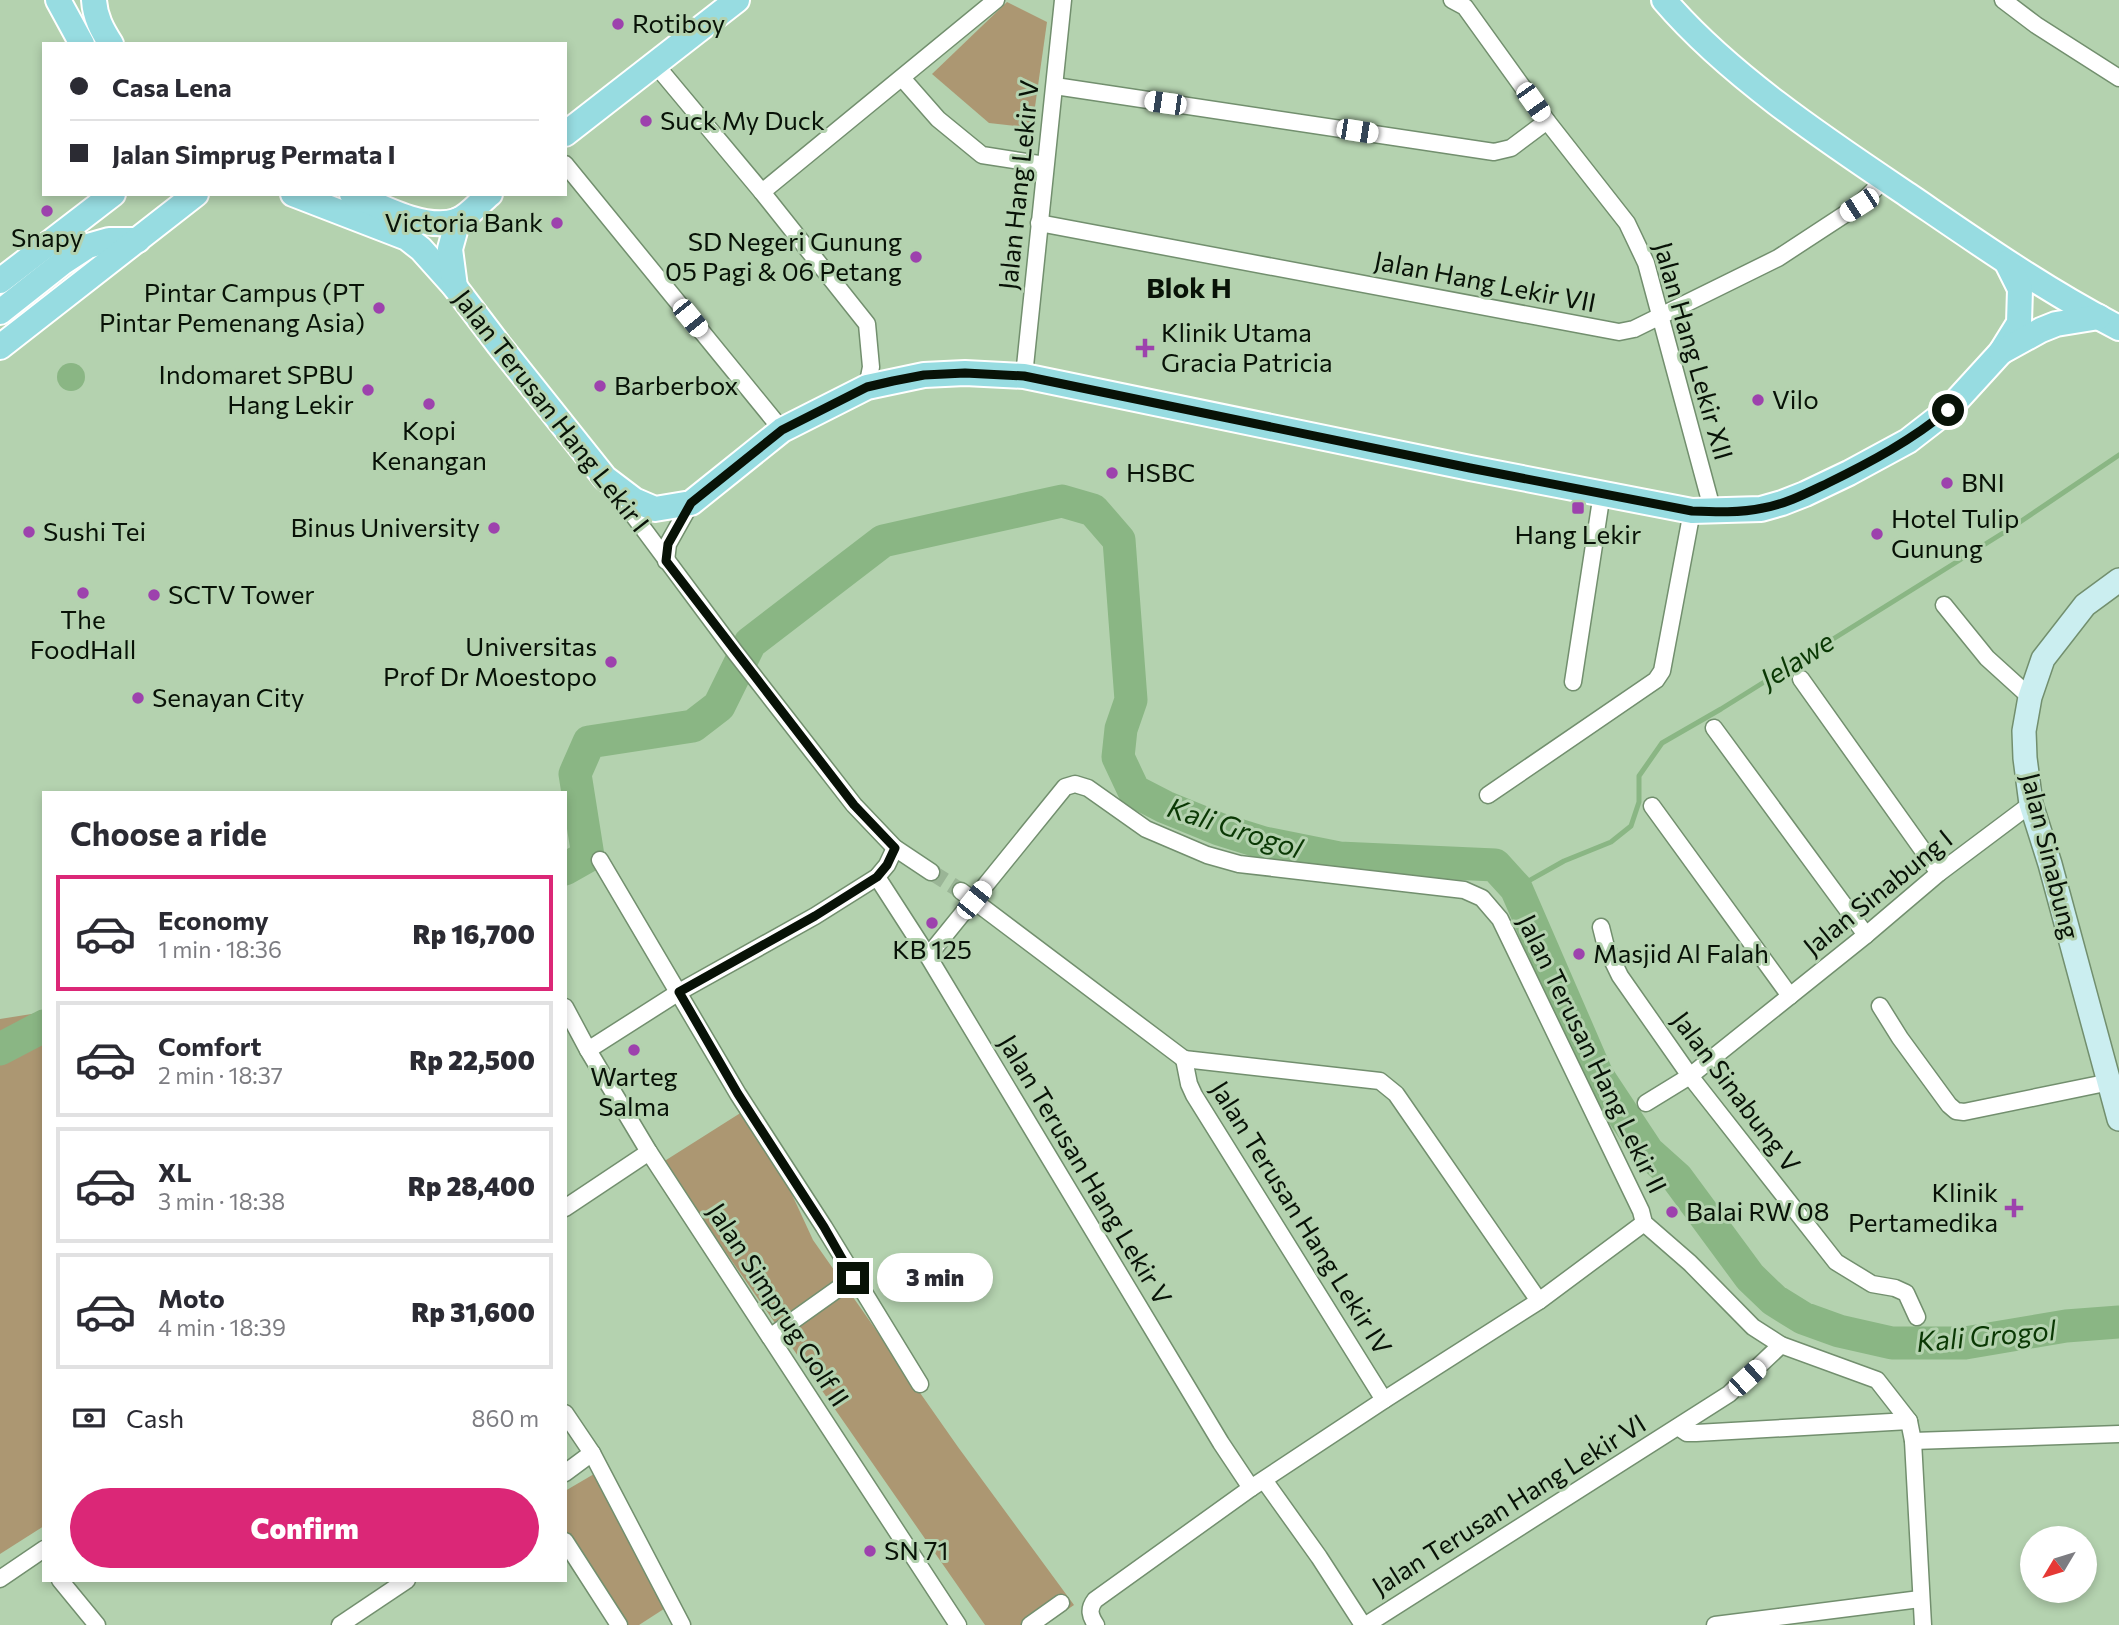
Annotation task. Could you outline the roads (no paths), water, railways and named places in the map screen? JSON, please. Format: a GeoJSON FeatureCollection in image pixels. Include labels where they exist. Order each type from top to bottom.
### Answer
{"type":"FeatureCollection","features":[{"type":"Feature","properties":{"kind":"main road"},"geometry":{"type":"LineString","coordinates":[[58,0],[81,42]]}},
{"type":"Feature","properties":{"kind":"main road"},"geometry":{"type":"LineString","coordinates":[[567,132],[737,0]]}},
{"type":"Feature","properties":{"kind":"main road"},"geometry":{"type":"LineString","coordinates":[[1664,0],[1728,63],[1795,116],[2007,262],[2109,322]]}},
{"type":"Feature","properties":{"kind":"main road"},"geometry":{"type":"LineString","coordinates":[[92,4],[110,42]]}},
{"type":"Feature","properties":{"kind":"main road"},"geometry":{"type":"LineString","coordinates":[[0,281],[110,196]]}},
{"type":"Feature","properties":{"kind":"main road"},"geometry":{"type":"LineString","coordinates":[[0,347],[193,196]]}},
{"type":"Feature","properties":{"kind":"main road","name":"Jalan Terusan Hang Lekir I"},"geometry":{"type":"LineString","coordinates":[[298,196],[407,238],[421,249],[455,287],[605,478]]}},
{"type":"Feature","properties":{"kind":"main road"},"geometry":{"type":"LineString","coordinates":[[357,196],[400,215],[443,223],[458,220],[488,196]]}},
{"type":"Feature","properties":{"kind":"main road"},"geometry":{"type":"LineString","coordinates":[[455,287],[450,249],[458,220]]}},
{"type":"Feature","properties":{"kind":"main road"},"geometry":{"type":"LineString","coordinates":[[0,312],[88,246],[109,240],[138,240]]}},
{"type":"Feature","properties":{"kind":"main road"},"geometry":{"type":"LineString","coordinates":[[605,478],[634,500],[655,509],[691,503],[782,430],[867,387],[924,375],[965,373],[1024,376],[1470,468],[1703,512],[1760,509],[1782,503],[1849,473],[1908,441],[1948,410],[2001,352],[2019,323],[2020,289],[2007,262]]}},
{"type":"Feature","properties":{"kind":"main road"},"geometry":{"type":"LineString","coordinates":[[2001,352],[2056,324],[2109,322]]}},
{"type":"Feature","properties":{"kind":"street"},"geometry":{"type":"LineString","coordinates":[[762,192],[996,0]]}},
{"type":"Feature","properties":{"kind":"street","name":"Jalan Hang Lekir V"},"geometry":{"type":"LineString","coordinates":[[1024,376],[1063,0]]}},
{"type":"Feature","properties":{"kind":"street"},"geometry":{"type":"LineString","coordinates":[[2003,0],[2036,25],[2119,78]]}},
{"type":"Feature","properties":{"kind":"street","name":"Jalan Hang Lekir XII"},"geometry":{"type":"LineString","coordinates":[[1463,2],[1547,121],[1627,223],[1646,263],[1662,316],[1703,512]]}},
{"type":"Feature","properties":{"kind":"street"},"geometry":{"type":"LineString","coordinates":[[655,64],[867,324],[871,367],[867,387]]}},
{"type":"Feature","properties":{"kind":"street"},"geometry":{"type":"LineString","coordinates":[[902,78],[938,119],[982,155],[1045,165]]}},
{"type":"Feature","properties":{"kind":"street"},"geometry":{"type":"LineString","coordinates":[[1055,86],[1494,152],[1511,148],[1547,121]]}},
{"type":"Feature","properties":{"kind":"street"},"geometry":{"type":"LineString","coordinates":[[567,166],[782,430]]}},
{"type":"Feature","properties":{"kind":"street","name":"Jalan Hang Lekir VII"},"geometry":{"type":"LineString","coordinates":[[1039,223],[1619,332],[1634,329],[1662,316],[1778,258],[1859,205],[1885,180]]}},
{"type":"Feature","properties":{"kind":"street","name":"Jalan Terusan Hang Lekir I"},"geometry":{"type":"LineString","coordinates":[[605,478],[854,805],[895,848],[931,872]]}},
{"type":"Feature","properties":{"kind":"street"},"geometry":{"type":"LineString","coordinates":[[1573,682],[1602,493]]}},
{"type":"Feature","properties":{"kind":"street"},"geometry":{"type":"LineString","coordinates":[[666,561],[668,544],[691,503]]}},
{"type":"Feature","properties":{"kind":"street"},"geometry":{"type":"LineString","coordinates":[[1488,795],[1660,676],[1703,512]]}},
{"type":"Feature","properties":{"kind":"street","name":"Jalan Sinabung"},"geometry":{"type":"LineString","coordinates":[[2119,580],[2085,605],[2043,659],[2030,697],[2024,731],[2031,804],[2050,864],[2119,1119]]}},
{"type":"Feature","properties":{"kind":"street"},"geometry":{"type":"LineString","coordinates":[[1944,605],[1987,657],[2030,697]]}},
{"type":"Feature","properties":{"kind":"street"},"geometry":{"type":"LineString","coordinates":[[1801,679],[1939,873]]}},
{"type":"Feature","properties":{"kind":"street"},"geometry":{"type":"LineString","coordinates":[[1714,728],[1866,935]]}},
{"type":"Feature","properties":{"kind":"street","name":"Jalan Terusan Hang Lekir II"},"geometry":{"type":"LineString","coordinates":[[928,956],[967,895],[1065,787],[1074,784],[1088,788],[1146,829],[1239,864],[1464,890],[1482,898],[1500,919],[1642,1211],[1644,1223],[1690,1263],[1753,1327],[1781,1345],[1877,1380],[1909,1420],[1913,1441],[1923,1625]]}},
{"type":"Feature","properties":{"kind":"street","name":"Jalan Sinabung I"},"geometry":{"type":"LineString","coordinates":[[1646,1103],[1690,1076],[1939,873],[2031,804]]}},
{"type":"Feature","properties":{"kind":"street"},"geometry":{"type":"LineString","coordinates":[[1652,806],[1790,996]]}},
{"type":"Feature","properties":{"kind":"street"},"geometry":{"type":"LineString","coordinates":[[588,1050],[679,992],[815,916],[877,877],[887,865],[895,848]]}},
{"type":"Feature","properties":{"kind":"street"},"geometry":{"type":"LineString","coordinates":[[600,860],[738,1094],[824,1227],[920,1384]]}},
{"type":"Feature","properties":{"kind":"street","name":"Jalan Terusan Hang Lekir V"},"geometry":{"type":"LineString","coordinates":[[877,877],[928,956],[1206,1419],[1258,1484]]}},
{"type":"Feature","properties":{"kind":"street"},"geometry":{"type":"LineString","coordinates":[[967,895],[1184,1059],[1380,1082],[1396,1094],[1539,1301]]}},
{"type":"Feature","properties":{"kind":"street","name":"Jalan Sinabung V"},"geometry":{"type":"LineString","coordinates":[[1601,927],[1606,947],[1620,976],[1690,1076],[1836,1262],[1872,1284],[1906,1293],[1917,1317]]}},
{"type":"Feature","properties":{"kind":"street"},"geometry":{"type":"LineString","coordinates":[[1880,1006],[1900,1038],[1956,1111],[1964,1112],[2110,1082]]}},
{"type":"Feature","properties":{"kind":"street","name":"Jalan Simprug Golf II"},"geometry":{"type":"LineString","coordinates":[[567,1011],[649,1152],[958,1625]]}},
{"type":"Feature","properties":{"kind":"street","name":"Jalan Terusan Hang Lekir IV"},"geometry":{"type":"LineString","coordinates":[[1184,1059],[1194,1094],[1384,1400]]}},
{"type":"Feature","properties":{"kind":"street"},"geometry":{"type":"LineString","coordinates":[[567,1207],[649,1152]]}},
{"type":"Feature","properties":{"kind":"street","name":"Jalan Terusan Hang Lekir II"},"geometry":{"type":"LineString","coordinates":[[1094,1622],[1090,1609],[1095,1600],[1258,1484],[1539,1301],[1644,1223]]}},
{"type":"Feature","properties":{"kind":"street"},"geometry":{"type":"LineString","coordinates":[[770,1337],[853,1278]]}},
{"type":"Feature","properties":{"kind":"street","name":"Jalan Terusan Hang Lekir VI"},"geometry":{"type":"LineString","coordinates":[[1365,1625],[1730,1394],[1781,1345]]}},
{"type":"Feature","properties":{"kind":"street"},"geometry":{"type":"LineString","coordinates":[[567,1416],[592,1453],[681,1625]]}},
{"type":"Feature","properties":{"kind":"street","name":"Jalan Terusan Hang Lekir VI"},"geometry":{"type":"LineString","coordinates":[[1678,1427],[1687,1433],[1696,1433],[1909,1420]]}},
{"type":"Feature","properties":{"kind":"street"},"geometry":{"type":"LineString","coordinates":[[1913,1441],[2119,1434]]}},
{"type":"Feature","properties":{"kind":"street"},"geometry":{"type":"LineString","coordinates":[[567,1472],[592,1453]]}},
{"type":"Feature","properties":{"kind":"street"},"geometry":{"type":"LineString","coordinates":[[1258,1484],[1319,1557],[1365,1625]]}},
{"type":"Feature","properties":{"kind":"street"},"geometry":{"type":"LineString","coordinates":[[567,1544],[619,1625]]}},
{"type":"Feature","properties":{"kind":"street"},"geometry":{"type":"LineString","coordinates":[[0,1578],[42,1554]]}},
{"type":"Feature","properties":{"kind":"street"},"geometry":{"type":"LineString","coordinates":[[62,1582],[97,1625]]}},
{"type":"Feature","properties":{"kind":"street"},"geometry":{"type":"LineString","coordinates":[[340,1625],[404,1582]]}},
{"type":"Feature","properties":{"kind":"street"},"geometry":{"type":"LineString","coordinates":[[1715,1625],[1920,1599]]}},
{"type":"Feature","properties":{"kind":"street"},"geometry":{"type":"LineString","coordinates":[[1030,1625],[1061,1603]]}},
{"type":"Feature","properties":{"kind":"waterway","name":"Jelawe"},"geometry":{"type":"LineString","coordinates":[[1516,888],[1564,861],[1611,842],[1631,826],[1639,802],[1639,776],[1662,743],[2011,528],[2119,455]]}},
{"type":"Feature","properties":{"kind":"waterway","name":"Kali Grogol"},"geometry":{"type":"LineString","coordinates":[[567,868],[588,856],[575,774],[589,742],[693,726],[719,706],[750,643],[883,541],[1062,501],[1093,510],[1119,540],[1131,700],[1121,729],[1118,757],[1134,791],[1219,829],[1264,843],[1339,858],[1495,865],[1516,888],[1597,1075],[1648,1152],[1677,1178],[1750,1277],[1774,1300],[1803,1318],[1839,1331],[1892,1343],[1965,1343],[2066,1326],[2119,1322]]}},
{"type":"Feature","properties":{"kind":"waterway","name":"Kali Grogol"},"geometry":{"type":"LineString","coordinates":[[0,1049],[42,1027]]}},
{"type":"Feature","properties":{"kind":"tunnel"},"geometry":{"type":"LineString","coordinates":[[931,872],[961,891]]}},
{"type":"Feature","properties":{"kind":"place","name":"Rotiboy"},"geometry":{"type":"Point","coordinates":[618,24]}},
{"type":"Feature","properties":{"kind":"place","name":"Suck My Duck"},"geometry":{"type":"Point","coordinates":[646,121]}},
{"type":"Feature","properties":{"kind":"place","name":"Snapy"},"geometry":{"type":"Point","coordinates":[47,211]}},
{"type":"Feature","properties":{"kind":"place","name":"Victoria Bank"},"geometry":{"type":"Point","coordinates":[557,223]}},
{"type":"Feature","properties":{"kind":"place","name":"SD Negeri Gunung 05 Pagi & 06 Petang"},"geometry":{"type":"Point","coordinates":[916,257]}},
{"type":"Feature","properties":{"kind":"place","name":"Pintar Campus (PT Pintar Pemenang Asia)"},"geometry":{"type":"Point","coordinates":[379,308]}},
{"type":"Feature","properties":{"kind":"place","name":"Klinik Utama Gracia Patricia"},"geometry":{"type":"Point","coordinates":[1145,348]}},
{"type":"Feature","properties":{"kind":"place","name":"Barberbox"},"geometry":{"type":"Point","coordinates":[600,386]}},
{"type":"Feature","properties":{"kind":"place","name":"Indomaret SPBU Hang Lekir"},"geometry":{"type":"Point","coordinates":[368,390]}},
{"type":"Feature","properties":{"kind":"place","name":"Vilo"},"geometry":{"type":"Point","coordinates":[1758,400]}},
{"type":"Feature","properties":{"kind":"place","name":"Kopi Kenangan"},"geometry":{"type":"Point","coordinates":[429,404]}},
{"type":"Feature","properties":{"kind":"place","name":"HSBC"},"geometry":{"type":"Point","coordinates":[1112,473]}},
{"type":"Feature","properties":{"kind":"place","name":"BNI"},"geometry":{"type":"Point","coordinates":[1947,483]}},
{"type":"Feature","properties":{"kind":"place","name":"Hang Lekir"},"geometry":{"type":"Point","coordinates":[1578,508]}},
{"type":"Feature","properties":{"kind":"place","name":"Binus University"},"geometry":{"type":"Point","coordinates":[494,528]}},
{"type":"Feature","properties":{"kind":"place","name":"Sushi Tei"},"geometry":{"type":"Point","coordinates":[29,532]}},
{"type":"Feature","properties":{"kind":"place","name":"Hotel Tulip Gunung"},"geometry":{"type":"Point","coordinates":[1877,534]}},
{"type":"Feature","properties":{"kind":"place","name":"The FoodHall"},"geometry":{"type":"Point","coordinates":[83,593]}},
{"type":"Feature","properties":{"kind":"place","name":"SCTV Tower"},"geometry":{"type":"Point","coordinates":[154,595]}},
{"type":"Feature","properties":{"kind":"place","name":"Universitas Prof Dr Moestopo"},"geometry":{"type":"Point","coordinates":[611,662]}},
{"type":"Feature","properties":{"kind":"place","name":"Senayan City"},"geometry":{"type":"Point","coordinates":[138,698]}},
{"type":"Feature","properties":{"kind":"place","name":"KB 125"},"geometry":{"type":"Point","coordinates":[932,923]}},
{"type":"Feature","properties":{"kind":"place","name":"Masjid Al Falah"},"geometry":{"type":"Point","coordinates":[1579,954]}},
{"type":"Feature","properties":{"kind":"place","name":"Warteg Salma"},"geometry":{"type":"Point","coordinates":[634,1050]}},
{"type":"Feature","properties":{"kind":"place","name":"Klinik Pertamedika"},"geometry":{"type":"Point","coordinates":[2014,1208]}},
{"type":"Feature","properties":{"kind":"place","name":"Balai RW 08"},"geometry":{"type":"Point","coordinates":[1672,1212]}},
{"type":"Feature","properties":{"kind":"place","name":"SN 71"},"geometry":{"type":"Point","coordinates":[870,1551]}},
{"type":"Feature","properties":{"kind":"district","name":"Blok H"},"geometry":{"type":"Point","coordinates":[1189,288]}}]}
